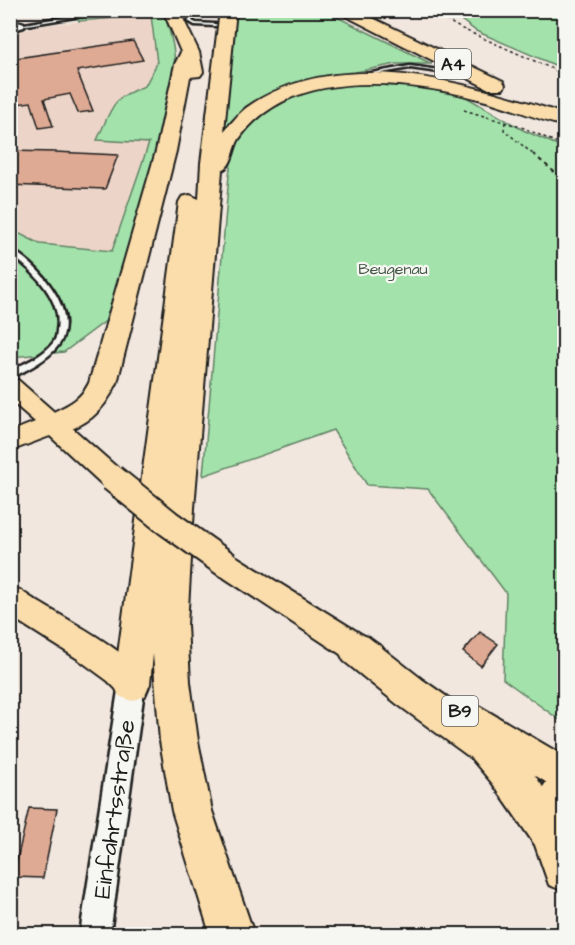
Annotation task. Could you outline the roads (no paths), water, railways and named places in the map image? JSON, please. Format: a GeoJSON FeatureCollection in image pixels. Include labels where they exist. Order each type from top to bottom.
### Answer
{"type":"FeatureCollection","features":[{"type":"Feature","properties":{"kind":"highway","name":"A4"},"geometry":{"type":"LineString","coordinates":[[342,10],[564,118]]}},
{"type":"Feature","properties":{"kind":"highway","name":"A4"},"geometry":{"type":"LineString","coordinates":[[362,10],[510,80]]}},
{"type":"Feature","properties":{"kind":"highway"},"geometry":{"type":"LineString","coordinates":[[132,684],[200,94],[190,52],[171,11]]}},
{"type":"Feature","properties":{"kind":"highway"},"geometry":{"type":"LineString","coordinates":[[200,94],[207,93],[220,15]]}},
{"type":"Feature","properties":{"kind":"highway"},"geometry":{"type":"LineString","coordinates":[[220,15],[212,179],[178,508],[170,625],[172,682],[192,811],[232,934]]}},
{"type":"Feature","properties":{"kind":"highway"},"geometry":{"type":"LineString","coordinates":[[53,426],[79,414],[93,404],[103,383],[166,151],[184,64],[190,52]]}},
{"type":"Feature","properties":{"kind":"highway"},"geometry":{"type":"LineString","coordinates":[[212,179],[223,151],[241,124],[253,113],[275,100],[312,86],[368,79],[418,82],[469,91],[564,118]]}},
{"type":"Feature","properties":{"kind":"highway"},"geometry":{"type":"LineString","coordinates":[[543,94],[564,104]]}},
{"type":"Feature","properties":{"kind":"highway"},"geometry":{"type":"LineString","coordinates":[[356,649],[484,746],[507,770],[558,852]]}},
{"type":"Feature","properties":{"kind":"highway"},"geometry":{"type":"LineString","coordinates":[[558,852],[553,809],[564,790]]}},
{"type":"Feature","properties":{"kind":"main road","name":"B9"},"geometry":{"type":"LineString","coordinates":[[10,386],[111,478],[227,565],[356,649],[564,774]]}},
{"type":"Feature","properties":{"kind":"main road"},"geometry":{"type":"LineString","coordinates":[[10,442],[53,426]]}},
{"type":"Feature","properties":{"kind":"main road"},"geometry":{"type":"LineString","coordinates":[[10,599],[99,654],[121,671],[132,684]]}},
{"type":"Feature","properties":{"kind":"street"},"geometry":{"type":"LineString","coordinates":[[10,28],[21,25]]}},
{"type":"Feature","properties":{"kind":"street","name":"Einfahrtsstraße"},"geometry":{"type":"LineString","coordinates":[[95,934],[132,684]]}},
{"type":"Feature","properties":{"kind":"lane"},"geometry":{"type":"LineString","coordinates":[[21,25],[115,10]]}},
{"type":"Feature","properties":{"kind":"lane"},"geometry":{"type":"LineString","coordinates":[[195,10],[190,21],[195,24],[220,15]]}},
{"type":"Feature","properties":{"kind":"lane"},"geometry":{"type":"LineString","coordinates":[[312,86],[391,68],[410,67],[437,69],[482,78]]}},
{"type":"Feature","properties":{"kind":"lane"},"geometry":{"type":"LineString","coordinates":[[10,251],[25,260],[43,279],[55,299],[61,322],[59,339],[53,347],[10,375]]}},
{"type":"Feature","properties":{"kind":"lane"},"geometry":{"type":"LineString","coordinates":[[100,903],[109,934]]}},
{"type":"Feature","properties":{"kind":"park label","name":"Beugenau"},"geometry":{"type":"Point","coordinates":[393,268]}}]}
